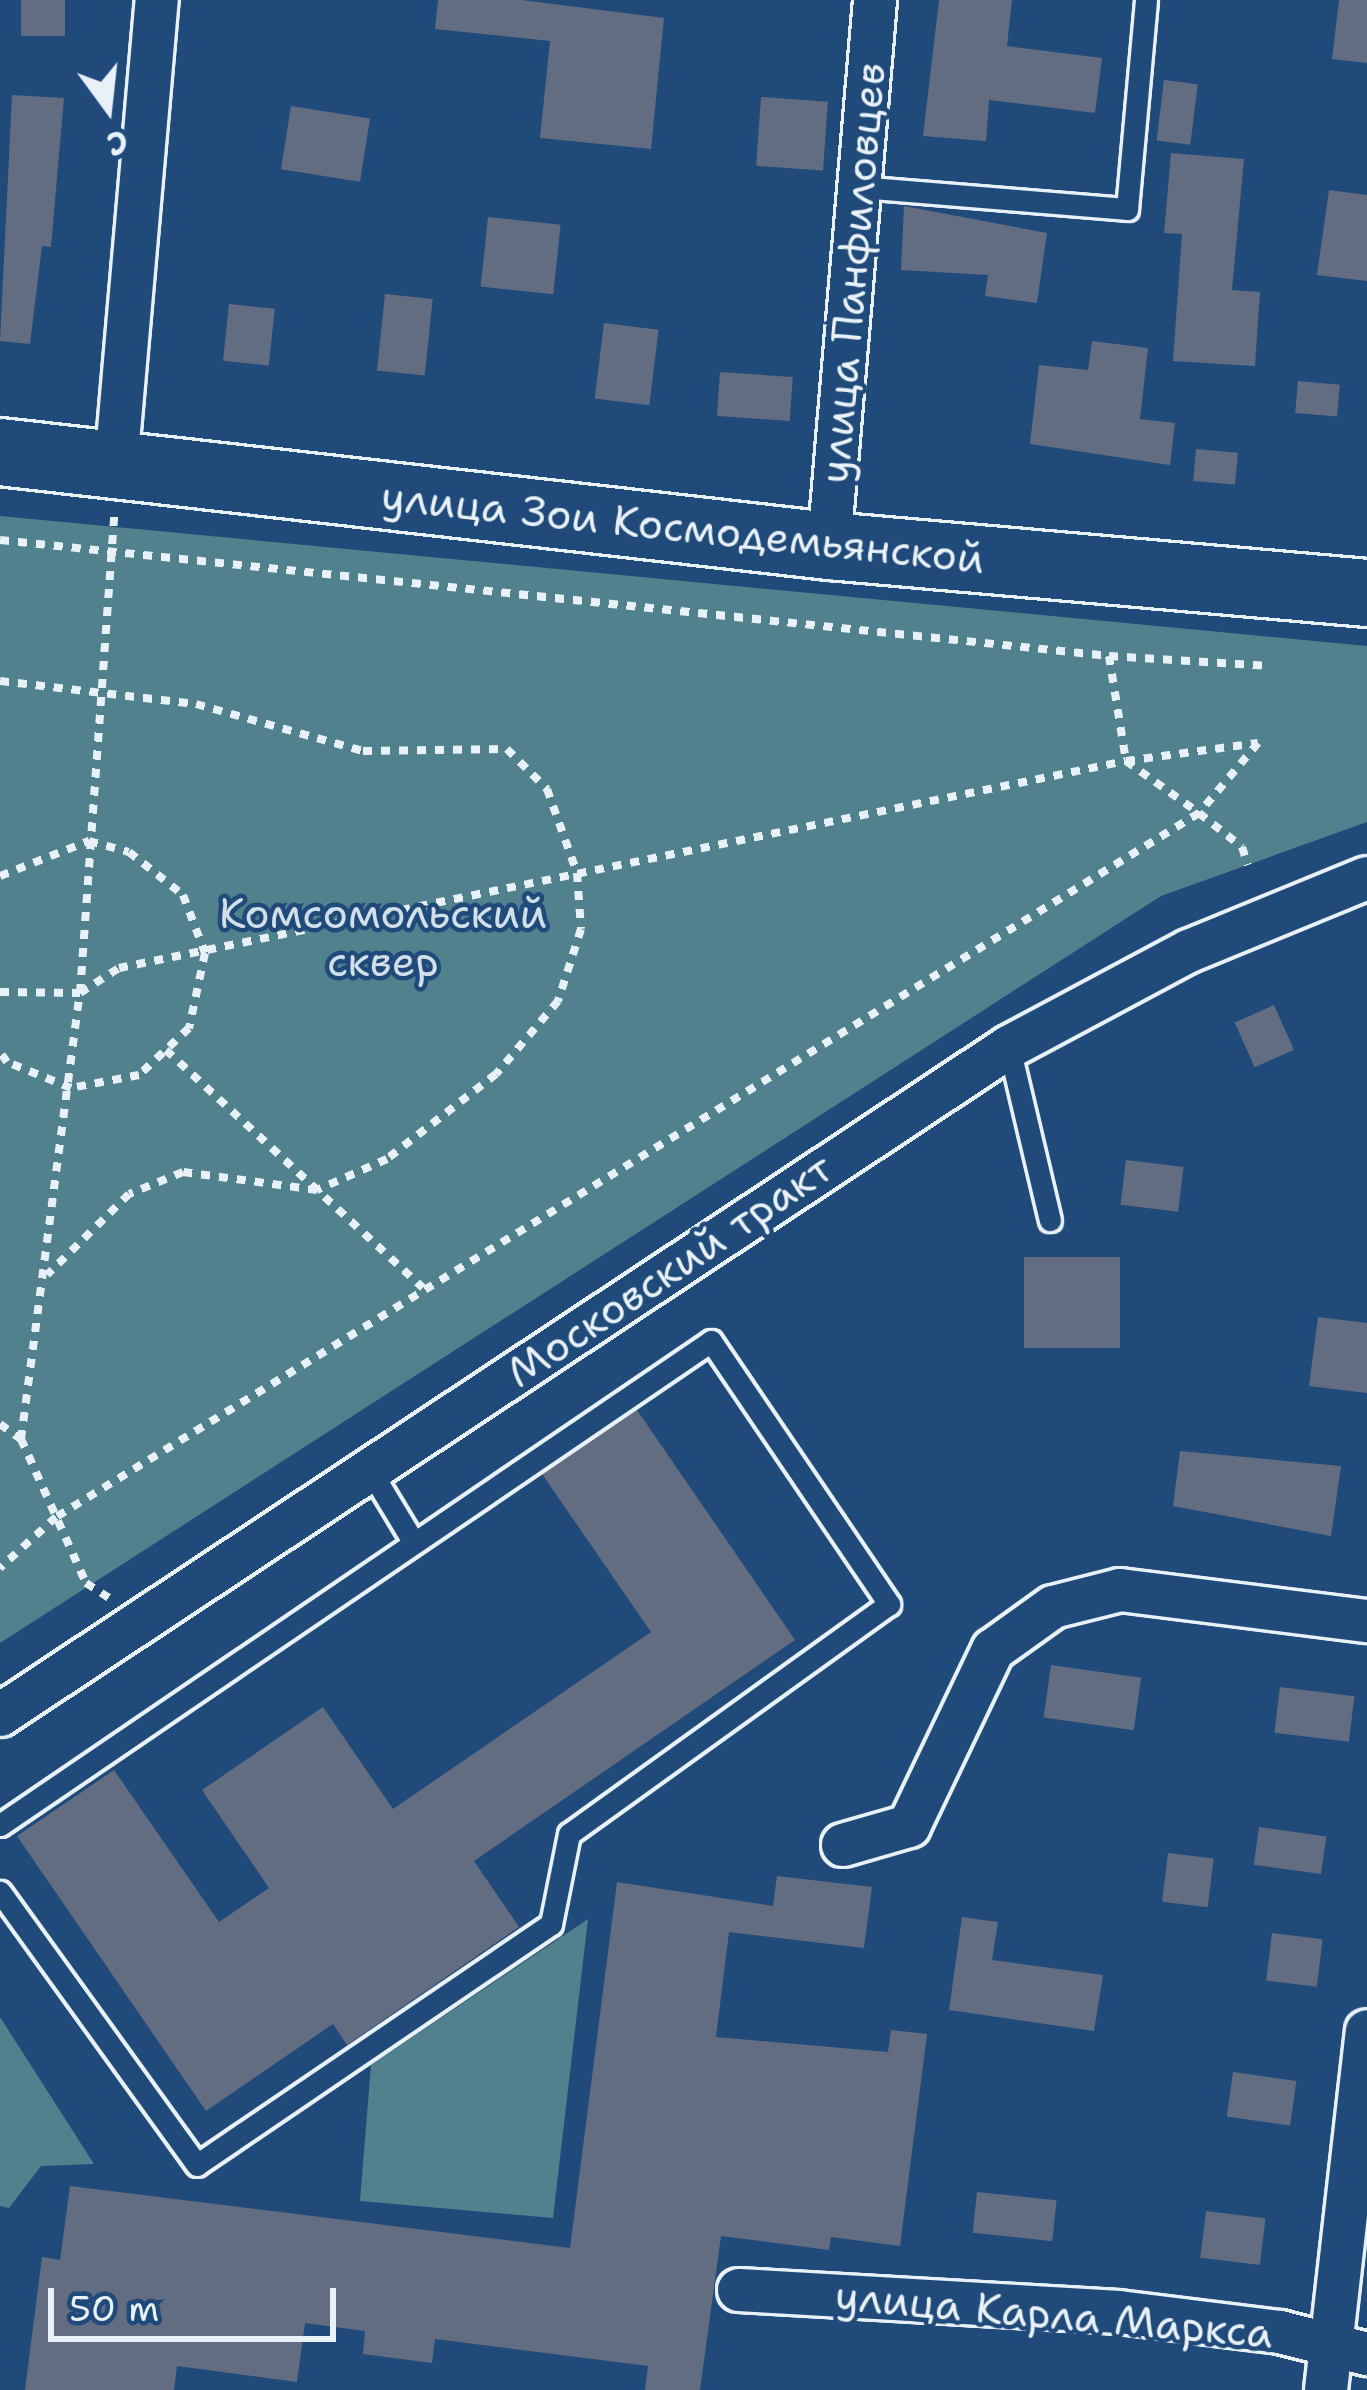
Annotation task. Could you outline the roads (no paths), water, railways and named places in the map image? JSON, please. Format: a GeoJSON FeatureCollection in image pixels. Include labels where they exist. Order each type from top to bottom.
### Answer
{"type":"FeatureCollection","features":[{"type":"Feature","properties":{"kind":"main road","name":"улица Зои Космодемьянской"},"geometry":{"type":"LineString","coordinates":[[0,452],[829,545],[1367,593]]}},
{"type":"Feature","properties":{"kind":"street"},"geometry":{"type":"LineString","coordinates":[[116,465],[157,0]]}},
{"type":"Feature","properties":{"kind":"street","name":"улица Панфиловцев"},"geometry":{"type":"LineString","coordinates":[[829,545],[875,0]]}},
{"type":"Feature","properties":{"kind":"street","name":"Московский тракт"},"geometry":{"type":"LineString","coordinates":[[0,1715],[1009,1047],[1189,951],[1367,878]]}},
{"type":"Feature","properties":{"kind":"street"},"geometry":{"type":"LineString","coordinates":[[843,1845],[908,1826],[993,1650],[1053,1607],[1120,1590],[1367,1621]]}},
{"type":"Feature","properties":{"kind":"street"},"geometry":{"type":"LineString","coordinates":[[1326,2390],[1350,2349],[1367,2032]]}},
{"type":"Feature","properties":{"kind":"street","name":"улица Карла Маркса"},"geometry":{"type":"LineString","coordinates":[[739,2290],[1119,2312],[1350,2349]]}},
{"type":"Feature","properties":{"kind":"lane"},"geometry":{"type":"LineString","coordinates":[[859,187],[1127,209],[1147,0]]}},
{"type":"Feature","properties":{"kind":"lane"},"geometry":{"type":"LineString","coordinates":[[1009,1047],[1050,1220]]}},
{"type":"Feature","properties":{"kind":"lane"},"geometry":{"type":"LineString","coordinates":[[0,1825],[711,1341],[889,1604],[569,1834],[551,1924],[197,2165],[0,1892]]}},
{"type":"Feature","properties":{"kind":"lane"},"geometry":{"type":"LineString","coordinates":[[370,1470],[414,1543]]}},
{"type":"Feature","properties":{"kind":"park label","name":"Комсомольский сквер"},"geometry":{"type":"Point","coordinates":[383,937]}}]}
